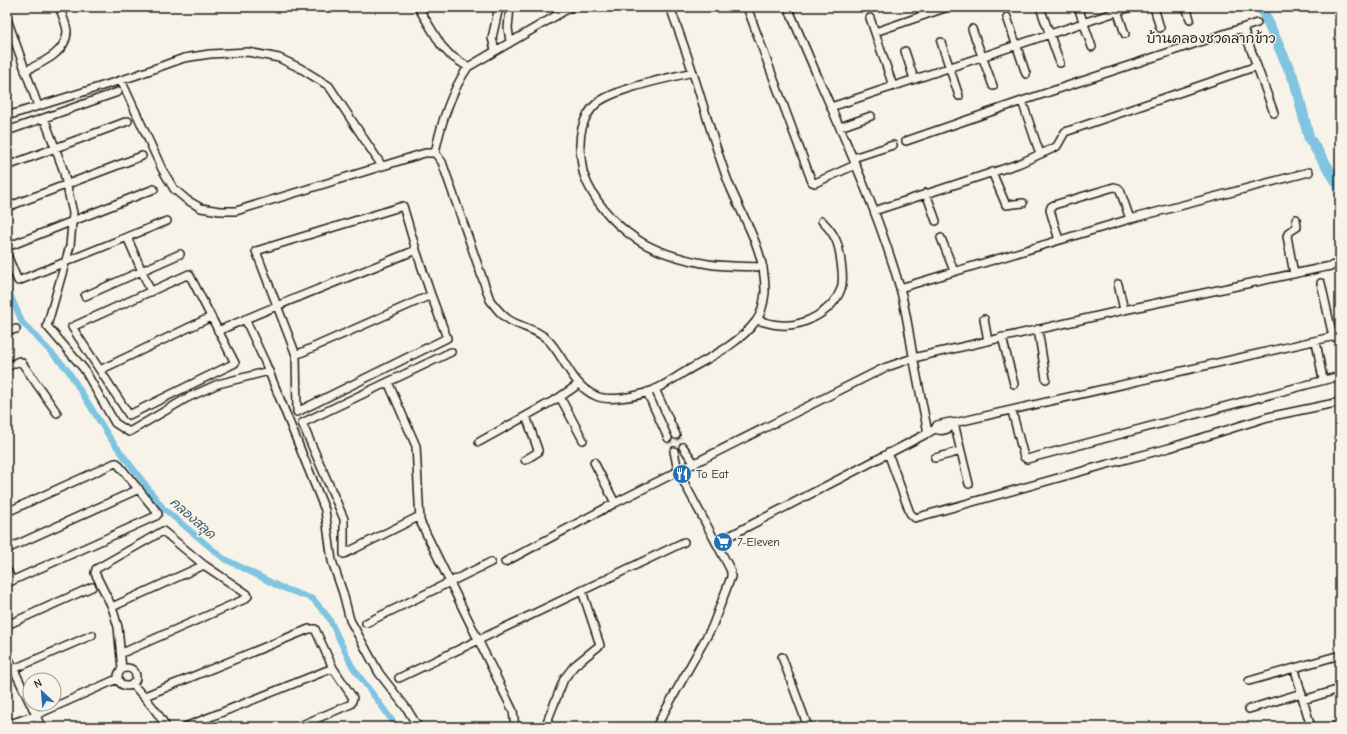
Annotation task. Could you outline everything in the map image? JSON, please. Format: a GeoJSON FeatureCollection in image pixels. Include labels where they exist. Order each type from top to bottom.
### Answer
{"type":"FeatureCollection","features":[{"type":"Feature","properties":{"kind":"street"},"geometry":{"type":"LineString","coordinates":[[25,71],[41,64],[58,51],[64,44],[67,29],[59,7]]}},
{"type":"Feature","properties":{"kind":"street"},"geometry":{"type":"LineString","coordinates":[[418,7],[441,45],[450,55],[468,66]]}},
{"type":"Feature","properties":{"kind":"street"},"geometry":{"type":"LineString","coordinates":[[491,7],[498,11],[492,38],[495,50]]}},
{"type":"Feature","properties":{"kind":"street"},"geometry":{"type":"LineString","coordinates":[[510,7],[508,28],[510,42]]}},
{"type":"Feature","properties":{"kind":"street"},"geometry":{"type":"LineString","coordinates":[[571,7],[468,66],[449,103],[435,152],[442,162],[490,300],[500,313],[510,321],[539,333],[549,341],[579,384],[597,396],[608,398],[637,395],[656,389],[733,344],[757,320],[765,295],[763,267],[757,245],[729,184],[693,72],[670,7]]}},
{"type":"Feature","properties":{"kind":"street"},"geometry":{"type":"LineString","coordinates":[[748,7],[812,182],[815,183],[856,165]]}},
{"type":"Feature","properties":{"kind":"street"},"geometry":{"type":"LineString","coordinates":[[788,7],[815,73],[856,165],[874,211],[900,288],[928,433]]}},
{"type":"Feature","properties":{"kind":"street"},"geometry":{"type":"LineString","coordinates":[[875,32],[948,7]]}},
{"type":"Feature","properties":{"kind":"street"},"geometry":{"type":"LineString","coordinates":[[1078,7],[1092,47]]}},
{"type":"Feature","properties":{"kind":"street"},"geometry":{"type":"LineString","coordinates":[[831,107],[1084,23],[1116,9],[1132,7]]}},
{"type":"Feature","properties":{"kind":"street"},"geometry":{"type":"LineString","coordinates":[[1154,7],[1160,28]]}},
{"type":"Feature","properties":{"kind":"street"},"geometry":{"type":"LineString","coordinates":[[1186,7],[1190,19]]}},
{"type":"Feature","properties":{"kind":"street"},"geometry":{"type":"LineString","coordinates":[[1116,9],[1126,34]]}},
{"type":"Feature","properties":{"kind":"street"},"geometry":{"type":"LineString","coordinates":[[1041,10],[1060,63]]}},
{"type":"Feature","properties":{"kind":"street"},"geometry":{"type":"LineString","coordinates":[[1007,17],[1026,74]]}},
{"type":"Feature","properties":{"kind":"street"},"geometry":{"type":"LineString","coordinates":[[870,18],[893,86]]}},
{"type":"Feature","properties":{"kind":"street"},"geometry":{"type":"LineString","coordinates":[[7,19],[38,106]]}},
{"type":"Feature","properties":{"kind":"street"},"geometry":{"type":"LineString","coordinates":[[906,141],[1257,23]]}},
{"type":"Feature","properties":{"kind":"street"},"geometry":{"type":"LineString","coordinates":[[1243,28],[1274,113]]}},
{"type":"Feature","properties":{"kind":"street"},"geometry":{"type":"LineString","coordinates":[[972,29],[993,86]]}},
{"type":"Feature","properties":{"kind":"street"},"geometry":{"type":"LineString","coordinates":[[941,42],[959,96]]}},
{"type":"Feature","properties":{"kind":"street"},"geometry":{"type":"LineString","coordinates":[[905,51],[914,79]]}},
{"type":"Feature","properties":{"kind":"street"},"geometry":{"type":"LineString","coordinates":[[7,116],[147,72],[184,58],[210,54],[248,52],[279,58],[300,68],[329,86],[359,129],[382,166]]}},
{"type":"Feature","properties":{"kind":"street"},"geometry":{"type":"LineString","coordinates":[[874,211],[1018,164],[1057,146],[1065,132],[1257,66]]}},
{"type":"Feature","properties":{"kind":"street"},"geometry":{"type":"LineString","coordinates":[[693,72],[620,92],[602,100],[595,105],[580,133],[579,146],[583,175],[594,196],[609,216],[635,238],[657,249],[682,258],[710,264],[763,267]]}},
{"type":"Feature","properties":{"kind":"street"},"geometry":{"type":"LineString","coordinates":[[121,80],[162,170],[174,189],[187,200],[202,208],[220,211],[236,211],[425,153],[435,152]]}},
{"type":"Feature","properties":{"kind":"street"},"geometry":{"type":"LineString","coordinates":[[7,131],[118,92]]}},
{"type":"Feature","properties":{"kind":"street"},"geometry":{"type":"LineString","coordinates":[[1022,101],[1040,154]]}},
{"type":"Feature","properties":{"kind":"street"},"geometry":{"type":"LineString","coordinates":[[840,127],[871,116]]}},
{"type":"Feature","properties":{"kind":"street"},"geometry":{"type":"LineString","coordinates":[[44,118],[63,169],[74,213],[70,246],[47,326],[84,369],[115,423],[129,432],[187,398],[218,384],[269,371]]}},
{"type":"Feature","properties":{"kind":"street"},"geometry":{"type":"LineString","coordinates":[[7,166],[128,121]]}},
{"type":"Feature","properties":{"kind":"street"},"geometry":{"type":"LineString","coordinates":[[853,158],[893,145]]}},
{"type":"Feature","properties":{"kind":"street"},"geometry":{"type":"LineString","coordinates":[[7,207],[142,156]]}},
{"type":"Feature","properties":{"kind":"street"},"geometry":{"type":"LineString","coordinates":[[992,172],[1006,205],[1023,202]]}},
{"type":"Feature","properties":{"kind":"street"},"geometry":{"type":"LineString","coordinates":[[900,288],[1130,219],[1309,172]]}},
{"type":"Feature","properties":{"kind":"street"},"geometry":{"type":"LineString","coordinates":[[1059,240],[1050,210],[1051,207],[1114,187],[1120,190],[1130,219]]}},
{"type":"Feature","properties":{"kind":"street"},"geometry":{"type":"LineString","coordinates":[[7,247],[154,189]]}},
{"type":"Feature","properties":{"kind":"street"},"geometry":{"type":"LineString","coordinates":[[926,194],[936,221]]}},
{"type":"Feature","properties":{"kind":"street"},"geometry":{"type":"LineString","coordinates":[[403,206],[416,250],[431,295],[448,338],[297,412],[296,355],[256,251],[403,206]]}},
{"type":"Feature","properties":{"kind":"street"},"geometry":{"type":"LineString","coordinates":[[7,255],[18,281],[167,220]]}},
{"type":"Feature","properties":{"kind":"street"},"geometry":{"type":"LineString","coordinates":[[1294,274],[1287,236],[1289,232],[1298,225],[1296,220]]}},
{"type":"Feature","properties":{"kind":"street"},"geometry":{"type":"LineString","coordinates":[[757,320],[781,325],[805,321],[820,314],[835,301],[841,289],[842,281],[840,256],[832,231],[822,221]]}},
{"type":"Feature","properties":{"kind":"street"},"geometry":{"type":"LineString","coordinates":[[127,237],[151,292]]}},
{"type":"Feature","properties":{"kind":"street"},"geometry":{"type":"LineString","coordinates":[[942,238],[954,271]]}},
{"type":"Feature","properties":{"kind":"street"},"geometry":{"type":"LineString","coordinates":[[218,331],[416,250]]}},
{"type":"Feature","properties":{"kind":"street"},"geometry":{"type":"LineString","coordinates":[[84,296],[180,254]]}},
{"type":"Feature","properties":{"kind":"street"},"geometry":{"type":"LineString","coordinates":[[505,562],[615,503],[884,368],[913,358],[1002,337],[1340,264]]}},
{"type":"Feature","properties":{"kind":"street"},"geometry":{"type":"LineString","coordinates":[[189,274],[234,363],[129,415],[72,327],[151,292],[189,274]]}},
{"type":"Feature","properties":{"kind":"street"},"geometry":{"type":"LineString","coordinates":[[716,543],[928,433],[935,429],[937,425],[945,422],[954,423],[1012,411],[1337,336],[1321,283]]}},
{"type":"Feature","properties":{"kind":"street"},"geometry":{"type":"LineString","coordinates":[[1118,284],[1124,310]]}},
{"type":"Feature","properties":{"kind":"street"},"geometry":{"type":"LineString","coordinates":[[296,355],[431,295]]}},
{"type":"Feature","properties":{"kind":"street"},"geometry":{"type":"LineString","coordinates":[[100,370],[211,317]]}},
{"type":"Feature","properties":{"kind":"street"},"geometry":{"type":"LineString","coordinates":[[245,319],[269,371],[325,510],[332,561],[350,620],[378,673],[407,709],[418,727]]}},
{"type":"Feature","properties":{"kind":"street"},"geometry":{"type":"LineString","coordinates":[[984,320],[988,341]]}},
{"type":"Feature","properties":{"kind":"street"},"geometry":{"type":"LineString","coordinates":[[7,327],[11,330],[16,329]]}},
{"type":"Feature","properties":{"kind":"street"},"geometry":{"type":"LineString","coordinates":[[1038,329],[1046,379]]}},
{"type":"Feature","properties":{"kind":"street"},"geometry":{"type":"LineString","coordinates":[[1002,337],[1014,384]]}},
{"type":"Feature","properties":{"kind":"street"},"geometry":{"type":"LineString","coordinates":[[1316,341],[1323,380]]}},
{"type":"Feature","properties":{"kind":"street"},"geometry":{"type":"LineString","coordinates":[[420,516],[344,554],[344,519],[302,423],[451,352]]}},
{"type":"Feature","properties":{"kind":"street"},"geometry":{"type":"LineString","coordinates":[[8,365],[19,361],[22,363],[56,413]]}},
{"type":"Feature","properties":{"kind":"street"},"geometry":{"type":"LineString","coordinates":[[1012,411],[1024,457],[1027,459],[1340,376]]}},
{"type":"Feature","properties":{"kind":"street"},"geometry":{"type":"LineString","coordinates":[[388,382],[416,446],[420,521],[513,711],[515,727]]}},
{"type":"Feature","properties":{"kind":"street"},"geometry":{"type":"LineString","coordinates":[[479,442],[560,397],[579,384]]}},
{"type":"Feature","properties":{"kind":"street"},"geometry":{"type":"LineString","coordinates":[[656,389],[676,435]]}},
{"type":"Feature","properties":{"kind":"street"},"geometry":{"type":"LineString","coordinates":[[647,392],[668,438]]}},
{"type":"Feature","properties":{"kind":"street"},"geometry":{"type":"LineString","coordinates":[[560,397],[584,440]]}},
{"type":"Feature","properties":{"kind":"street"},"geometry":{"type":"LineString","coordinates":[[888,453],[910,513],[915,518],[1169,448],[1268,417],[1340,402]]}},
{"type":"Feature","properties":{"kind":"street"},"geometry":{"type":"LineString","coordinates":[[525,460],[538,452],[526,416]]}},
{"type":"Feature","properties":{"kind":"street"},"geometry":{"type":"LineString","coordinates":[[954,423],[969,484]]}},
{"type":"Feature","properties":{"kind":"street"},"geometry":{"type":"LineString","coordinates":[[683,448],[695,464]]}},
{"type":"Feature","properties":{"kind":"street"},"geometry":{"type":"LineString","coordinates":[[656,727],[712,626],[731,577],[729,567],[678,472],[674,451]]}},
{"type":"Feature","properties":{"kind":"street"},"geometry":{"type":"LineString","coordinates":[[935,458],[961,451]]}},
{"type":"Feature","properties":{"kind":"street"},"geometry":{"type":"LineString","coordinates":[[594,462],[615,503]]}},
{"type":"Feature","properties":{"kind":"street"},"geometry":{"type":"LineString","coordinates":[[7,512],[115,463],[117,463],[157,512],[156,516],[9,582],[7,570]]}},
{"type":"Feature","properties":{"kind":"street"},"geometry":{"type":"LineString","coordinates":[[7,549],[139,489]]}},
{"type":"Feature","properties":{"kind":"street"},"geometry":{"type":"LineString","coordinates":[[122,653],[247,597],[247,594],[204,565],[165,531],[96,569],[95,573],[112,607],[118,627],[122,653],[122,669]]}},
{"type":"Feature","properties":{"kind":"street"},"geometry":{"type":"LineString","coordinates":[[399,678],[684,542]]}},
{"type":"Feature","properties":{"kind":"street"},"geometry":{"type":"LineString","coordinates":[[366,623],[492,562]]}},
{"type":"Feature","properties":{"kind":"street"},"geometry":{"type":"LineString","coordinates":[[112,607],[204,565]]}},
{"type":"Feature","properties":{"kind":"street"},"geometry":{"type":"LineString","coordinates":[[7,625],[92,587]]}},
{"type":"Feature","properties":{"kind":"street"},"geometry":{"type":"LineString","coordinates":[[545,727],[564,679],[574,666],[600,645],[582,591]]}},
{"type":"Feature","properties":{"kind":"street"},"geometry":{"type":"LineString","coordinates":[[144,696],[309,628],[315,629],[333,668],[353,698],[351,704],[298,727]]}},
{"type":"Feature","properties":{"kind":"street"},"geometry":{"type":"LineString","coordinates":[[10,671],[92,635]]}},
{"type":"Feature","properties":{"kind":"street"},"geometry":{"type":"LineString","coordinates":[[7,655],[10,671],[22,690]]}},
{"type":"Feature","properties":{"kind":"street"},"geometry":{"type":"LineString","coordinates":[[1249,681],[1340,655]]}},
{"type":"Feature","properties":{"kind":"street"},"geometry":{"type":"LineString","coordinates":[[782,657],[808,727]]}},
{"type":"Feature","properties":{"kind":"street"},"geometry":{"type":"LineString","coordinates":[[128,667],[134,670],[136,679],[132,684],[123,685],[117,679],[118,673],[122,669],[128,667]]}},
{"type":"Feature","properties":{"kind":"street"},"geometry":{"type":"LineString","coordinates":[[185,727],[333,668]]}},
{"type":"Feature","properties":{"kind":"street"},"geometry":{"type":"LineString","coordinates":[[1295,669],[1311,727]]}},
{"type":"Feature","properties":{"kind":"street"},"geometry":{"type":"LineString","coordinates":[[7,725],[36,715],[117,679]]}},
{"type":"Feature","properties":{"kind":"street"},"geometry":{"type":"LineString","coordinates":[[132,684],[144,696],[159,715],[166,727]]}},
{"type":"Feature","properties":{"kind":"street"},"geometry":{"type":"LineString","coordinates":[[1249,709],[1340,689]]}},
{"type":"Feature","properties":{"kind":"street"},"geometry":{"type":"LineString","coordinates":[[34,712],[41,727]]}},
{"type":"Feature","properties":{"kind":"street"},"geometry":{"type":"LineString","coordinates":[[1333,727],[1340,725]]}},
{"type":"Feature","properties":{"kind":"waterway"},"geometry":{"type":"LineString","coordinates":[[1261,7],[1295,82],[1309,138],[1340,187]]}},
{"type":"Feature","properties":{"kind":"waterway","name":"คลองสลุด"},"geometry":{"type":"LineString","coordinates":[[7,287],[22,322],[67,369],[110,438],[164,509],[223,558],[280,587],[313,599],[329,618],[352,666],[397,727]]}},
{"type":"Feature","properties":{"kind":"tunnel"},"geometry":{"type":"LineString","coordinates":[[676,435],[683,447]]}},
{"type":"Feature","properties":{"kind":"tunnel"},"geometry":{"type":"LineString","coordinates":[[668,438],[674,451]]}},
{"type":"Feature","properties":{"kind":"place","name":"To Eat"},"geometry":{"type":"Point","coordinates":[682,474]}},
{"type":"Feature","properties":{"kind":"place","name":"7-Eleven"},"geometry":{"type":"Point","coordinates":[723,542]}},
{"type":"Feature","properties":{"kind":"district","name":"บ้านคลองชวดลากข้าว"},"geometry":{"type":"Point","coordinates":[1211,38]}}]}
